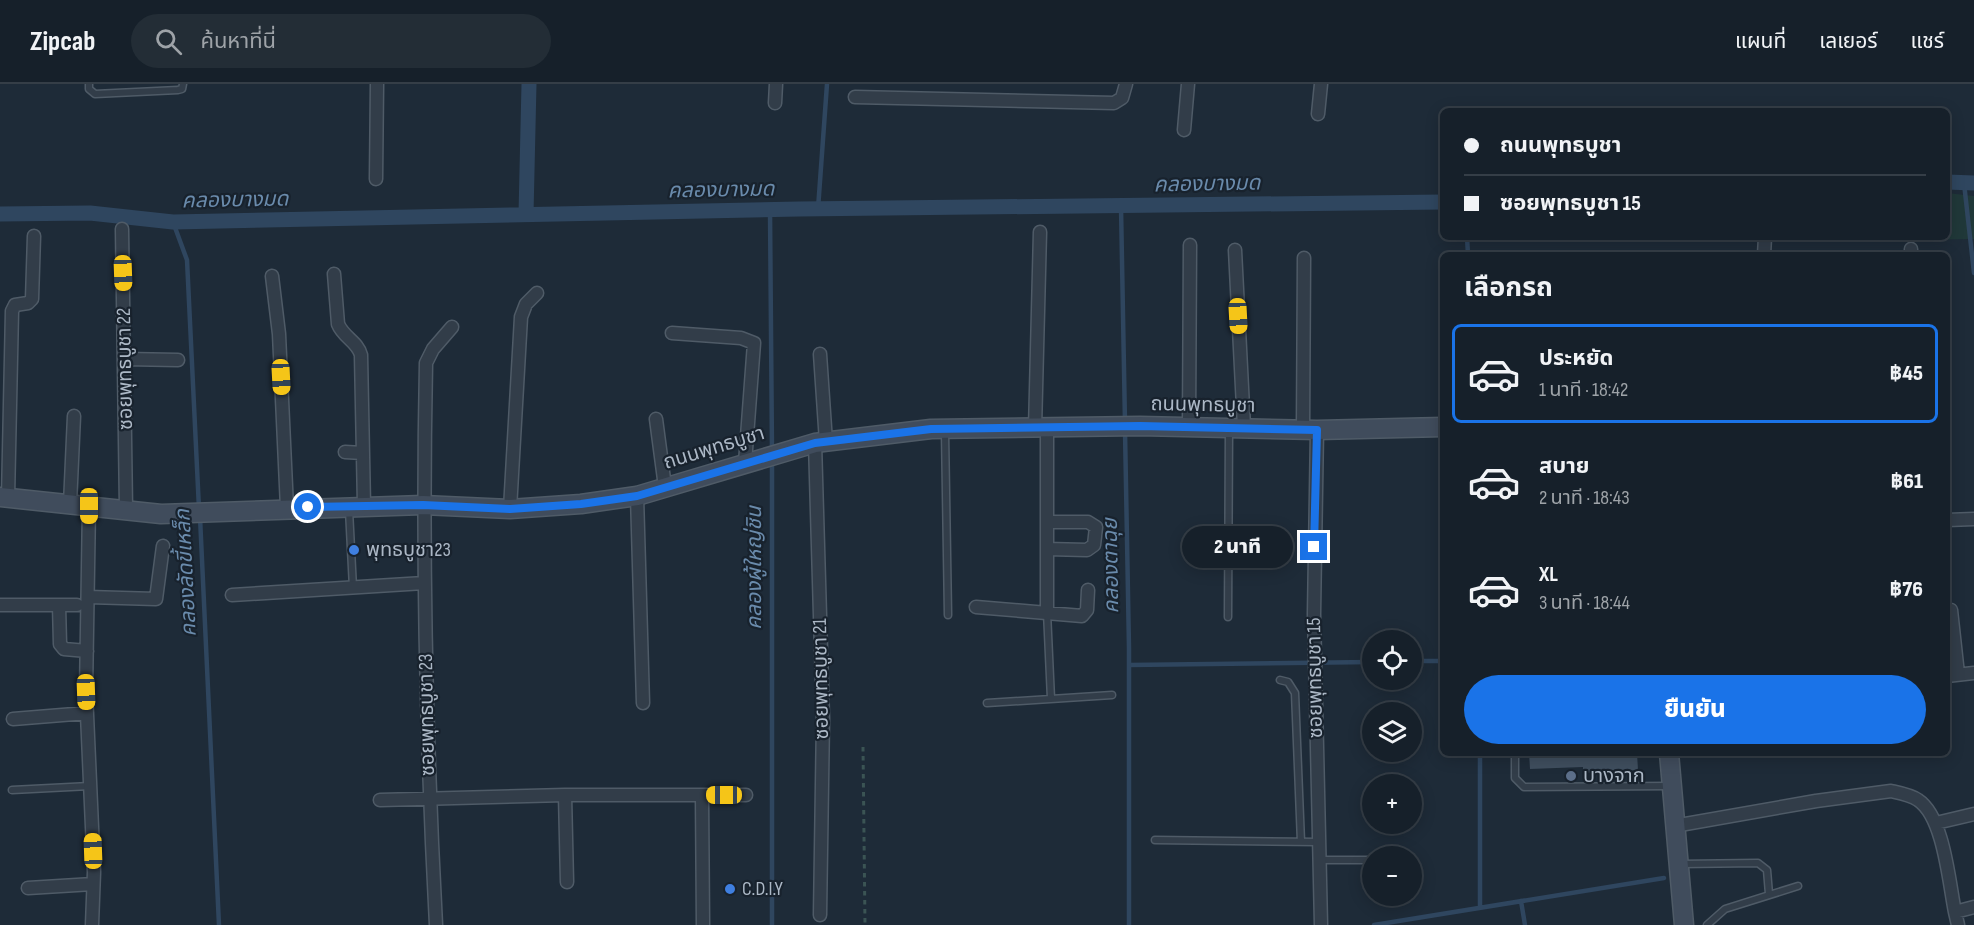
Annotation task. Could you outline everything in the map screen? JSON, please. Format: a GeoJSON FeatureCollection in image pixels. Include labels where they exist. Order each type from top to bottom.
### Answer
{"type":"FeatureCollection","features":[{"type":"Feature","properties":{"kind":"main road","name":"ถนนพุทธบูชา"},"geometry":{"type":"LineString","coordinates":[[4,497],[161,514],[423,505],[510,509],[581,504],[637,496],[821,442],[945,429],[1189,426],[1310,430],[1440,427]]}},
{"type":"Feature","properties":{"kind":"main road"},"geometry":{"type":"LineString","coordinates":[[1669,756],[1684,925]]}},
{"type":"Feature","properties":{"kind":"street"},"geometry":{"type":"LineString","coordinates":[[376,179],[377,84]]}},
{"type":"Feature","properties":{"kind":"street"},"geometry":{"type":"LineString","coordinates":[[775,103],[776,84]]}},
{"type":"Feature","properties":{"kind":"street"},"geometry":{"type":"LineString","coordinates":[[855,97],[1114,103],[1122,98],[1126,84]]}},
{"type":"Feature","properties":{"kind":"street"},"geometry":{"type":"LineString","coordinates":[[1184,130],[1188,84]]}},
{"type":"Feature","properties":{"kind":"street"},"geometry":{"type":"LineString","coordinates":[[1318,114],[1321,84]]}},
{"type":"Feature","properties":{"kind":"street","name":"ซอยพุทธบูชา 22"},"geometry":{"type":"LineString","coordinates":[[122,230],[126,509]]}},
{"type":"Feature","properties":{"kind":"street"},"geometry":{"type":"LineString","coordinates":[[1040,232],[1041,429],[1047,522],[1047,611]]}},
{"type":"Feature","properties":{"kind":"street"},"geometry":{"type":"LineString","coordinates":[[4,497],[12,311],[15,305],[28,303],[32,298],[34,236]]}},
{"type":"Feature","properties":{"kind":"street"},"geometry":{"type":"LineString","coordinates":[[1189,426],[1190,246]]}},
{"type":"Feature","properties":{"kind":"street"},"geometry":{"type":"LineString","coordinates":[[1234,250],[1237,427]]}},
{"type":"Feature","properties":{"kind":"street","name":"ซอยพุทธบูชา 15"},"geometry":{"type":"LineString","coordinates":[[1304,258],[1321,925]]}},
{"type":"Feature","properties":{"kind":"street"},"geometry":{"type":"LineString","coordinates":[[334,274],[338,324],[341,332],[359,348],[361,355],[363,453],[356,507]]}},
{"type":"Feature","properties":{"kind":"street"},"geometry":{"type":"LineString","coordinates":[[272,276],[279,333],[287,508]]}},
{"type":"Feature","properties":{"kind":"street"},"geometry":{"type":"LineString","coordinates":[[510,509],[521,316],[526,304],[537,293]]}},
{"type":"Feature","properties":{"kind":"street","name":"ซอยพุทธบูชา 23"},"geometry":{"type":"LineString","coordinates":[[436,925],[429,798],[424,583],[426,363],[433,349],[452,327]]}},
{"type":"Feature","properties":{"kind":"street"},"geometry":{"type":"LineString","coordinates":[[672,333],[741,338],[753,343],[752,461]]}},
{"type":"Feature","properties":{"kind":"street","name":"ซอยพุทธบูชา 21"},"geometry":{"type":"LineString","coordinates":[[820,354],[823,719],[820,915]]}},
{"type":"Feature","properties":{"kind":"street"},"geometry":{"type":"LineString","coordinates":[[125,359],[178,360]]}},
{"type":"Feature","properties":{"kind":"street"},"geometry":{"type":"LineString","coordinates":[[70,504],[74,416]]}},
{"type":"Feature","properties":{"kind":"street"},"geometry":{"type":"LineString","coordinates":[[656,419],[664,487]]}},
{"type":"Feature","properties":{"kind":"street"},"geometry":{"type":"LineString","coordinates":[[345,452],[363,453]]}},
{"type":"Feature","properties":{"kind":"street"},"geometry":{"type":"LineString","coordinates":[[637,496],[642,703]]}},
{"type":"Feature","properties":{"kind":"street"},"geometry":{"type":"LineString","coordinates":[[89,506],[87,713],[93,884],[92,925]]}},
{"type":"Feature","properties":{"kind":"street"},"geometry":{"type":"LineString","coordinates":[[1950,520],[1974,519]]}},
{"type":"Feature","properties":{"kind":"street"},"geometry":{"type":"LineString","coordinates":[[1047,522],[1092,522],[1096,527],[1094,545],[1088,550],[1047,549]]}},
{"type":"Feature","properties":{"kind":"street"},"geometry":{"type":"LineString","coordinates":[[88,597],[156,599],[163,546]]}},
{"type":"Feature","properties":{"kind":"street"},"geometry":{"type":"LineString","coordinates":[[231,595],[424,583]]}},
{"type":"Feature","properties":{"kind":"street"},"geometry":{"type":"LineString","coordinates":[[976,606],[1085,614],[1088,590]]}},
{"type":"Feature","properties":{"kind":"street"},"geometry":{"type":"LineString","coordinates":[[0,605],[77,605]]}},
{"type":"Feature","properties":{"kind":"street"},"geometry":{"type":"LineString","coordinates":[[59,606],[60,644],[64,649],[87,651]]}},
{"type":"Feature","properties":{"kind":"street"},"geometry":{"type":"LineString","coordinates":[[1952,610],[1952,675],[1974,673]]}},
{"type":"Feature","properties":{"kind":"street"},"geometry":{"type":"LineString","coordinates":[[12,719],[87,713]]}},
{"type":"Feature","properties":{"kind":"street"},"geometry":{"type":"LineString","coordinates":[[1674,826],[1891,791],[1918,800],[1936,823],[1958,925]]}},
{"type":"Feature","properties":{"kind":"street"},"geometry":{"type":"LineString","coordinates":[[566,795],[567,882]]}},
{"type":"Feature","properties":{"kind":"street"},"geometry":{"type":"LineString","coordinates":[[380,800],[566,795],[746,795]]}},
{"type":"Feature","properties":{"kind":"street"},"geometry":{"type":"LineString","coordinates":[[702,795],[703,925]]}},
{"type":"Feature","properties":{"kind":"street"},"geometry":{"type":"LineString","coordinates":[[1936,823],[1974,814]]}},
{"type":"Feature","properties":{"kind":"street"},"geometry":{"type":"LineString","coordinates":[[28,888],[93,884]]}},
{"type":"Feature","properties":{"kind":"street"},"geometry":{"type":"LineString","coordinates":[[1955,912],[1974,907]]}},
{"type":"Feature","properties":{"kind":"lane"},"geometry":{"type":"LineString","coordinates":[[89,84],[89,90],[95,94],[178,90],[182,89],[183,84]]}},
{"type":"Feature","properties":{"kind":"lane"},"geometry":{"type":"LineString","coordinates":[[1228,617],[1237,427]]}},
{"type":"Feature","properties":{"kind":"lane"},"geometry":{"type":"LineString","coordinates":[[945,429],[948,615]]}},
{"type":"Feature","properties":{"kind":"lane"},"geometry":{"type":"LineString","coordinates":[[353,588],[356,507]]}},
{"type":"Feature","properties":{"kind":"lane"},"geometry":{"type":"LineString","coordinates":[[1047,611],[1051,699]]}},
{"type":"Feature","properties":{"kind":"lane"},"geometry":{"type":"LineString","coordinates":[[1280,680],[1288,682],[1295,693],[1301,842]]}},
{"type":"Feature","properties":{"kind":"lane"},"geometry":{"type":"LineString","coordinates":[[987,703],[1112,695]]}},
{"type":"Feature","properties":{"kind":"lane"},"geometry":{"type":"LineString","coordinates":[[1515,756],[1515,778],[1524,787],[1671,786]]}},
{"type":"Feature","properties":{"kind":"lane"},"geometry":{"type":"LineString","coordinates":[[12,790],[90,786]]}},
{"type":"Feature","properties":{"kind":"lane"},"geometry":{"type":"LineString","coordinates":[[1155,840],[1319,842]]}},
{"type":"Feature","properties":{"kind":"lane"},"geometry":{"type":"LineString","coordinates":[[1320,860],[1362,860]]}},
{"type":"Feature","properties":{"kind":"lane"},"geometry":{"type":"LineString","coordinates":[[1678,864],[1758,863],[1767,870],[1769,894]]}},
{"type":"Feature","properties":{"kind":"lane"},"geometry":{"type":"LineString","coordinates":[[1707,925],[1725,909],[1798,886]]}},
{"type":"Feature","properties":{"kind":"path"},"geometry":{"type":"LineString","coordinates":[[863,747],[865,925]]}},
{"type":"Feature","properties":{"kind":"green space"},"geometry":{"type":"Polygon","coordinates":[[[1950,193],[1974,196],[1974,239],[1950,239],[1950,193]]]}},
{"type":"Feature","properties":{"kind":"building"},"geometry":{"type":"Polygon","coordinates":[[[1529,756],[1637,756],[1638,770],[1583,773],[1583,767],[1530,769],[1529,756]]]}},
{"type":"Feature","properties":{"kind":"waterway"},"geometry":{"type":"LineString","coordinates":[[526,214],[529,84]]}},
{"type":"Feature","properties":{"kind":"waterway"},"geometry":{"type":"LineString","coordinates":[[818,209],[827,84]]}},
{"type":"Feature","properties":{"kind":"waterway","name":"คลองบางมด"},"geometry":{"type":"LineString","coordinates":[[1950,182],[1974,183]]}},
{"type":"Feature","properties":{"kind":"waterway"},"geometry":{"type":"LineString","coordinates":[[1964,183],[1974,273]]}},
{"type":"Feature","properties":{"kind":"waterway","name":"คลองบางมด"},"geometry":{"type":"LineString","coordinates":[[0,214],[90,213],[173,222],[799,209],[1440,202]]}},
{"type":"Feature","properties":{"kind":"waterway","name":"คลองตาฉุย"},"geometry":{"type":"LineString","coordinates":[[1121,207],[1125,423]]}},
{"type":"Feature","properties":{"kind":"waterway","name":"คลองผู้ใหญ่ชิน"},"geometry":{"type":"LineString","coordinates":[[770,210],[772,451]]}},
{"type":"Feature","properties":{"kind":"waterway","name":"คลองลัดขี้เหล็ก"},"geometry":{"type":"LineString","coordinates":[[173,222],[187,260],[199,509]]}},
{"type":"Feature","properties":{"kind":"waterway"},"geometry":{"type":"LineString","coordinates":[[1467,240],[1468,252]]}},
{"type":"Feature","properties":{"kind":"waterway","name":"คลองตาฉุย"},"geometry":{"type":"LineString","coordinates":[[1125,431],[1129,648],[1129,925]]}},
{"type":"Feature","properties":{"kind":"waterway","name":"คลองผู้ใหญ่ชิน"},"geometry":{"type":"LineString","coordinates":[[772,460],[772,925]]}},
{"type":"Feature","properties":{"kind":"waterway","name":"คลองลัดขี้เหล็ก"},"geometry":{"type":"LineString","coordinates":[[200,517],[219,925]]}},
{"type":"Feature","properties":{"kind":"waterway"},"geometry":{"type":"LineString","coordinates":[[1422,661],[1440,661]]}},
{"type":"Feature","properties":{"kind":"waterway"},"geometry":{"type":"LineString","coordinates":[[1129,665],[1362,662]]}},
{"type":"Feature","properties":{"kind":"waterway"},"geometry":{"type":"LineString","coordinates":[[1480,756],[1480,908]]}},
{"type":"Feature","properties":{"kind":"waterway"},"geometry":{"type":"LineString","coordinates":[[1374,925],[1664,878]]}},
{"type":"Feature","properties":{"kind":"waterway"},"geometry":{"type":"LineString","coordinates":[[1521,901],[1525,925]]}},
{"type":"Feature","properties":{"kind":"place","name":"พุทธบูชา23"},"geometry":{"type":"Point","coordinates":[354,550]}},
{"type":"Feature","properties":{"kind":"place","name":"บางจาก"},"geometry":{"type":"Point","coordinates":[1571,776]}},
{"type":"Feature","properties":{"kind":"place","name":"C.D.I.Y"},"geometry":{"type":"Point","coordinates":[730,889]}},
{"type":"Feature","properties":{"kind":"route"},"geometry":{"type":"LineString","coordinates":[[308,507],[423,505],[510,509],[581,504],[637,496],[815,443],[931,429],[1047,429],[1115,426],[1244,427],[1317,430],[1314,547]]}}]}
